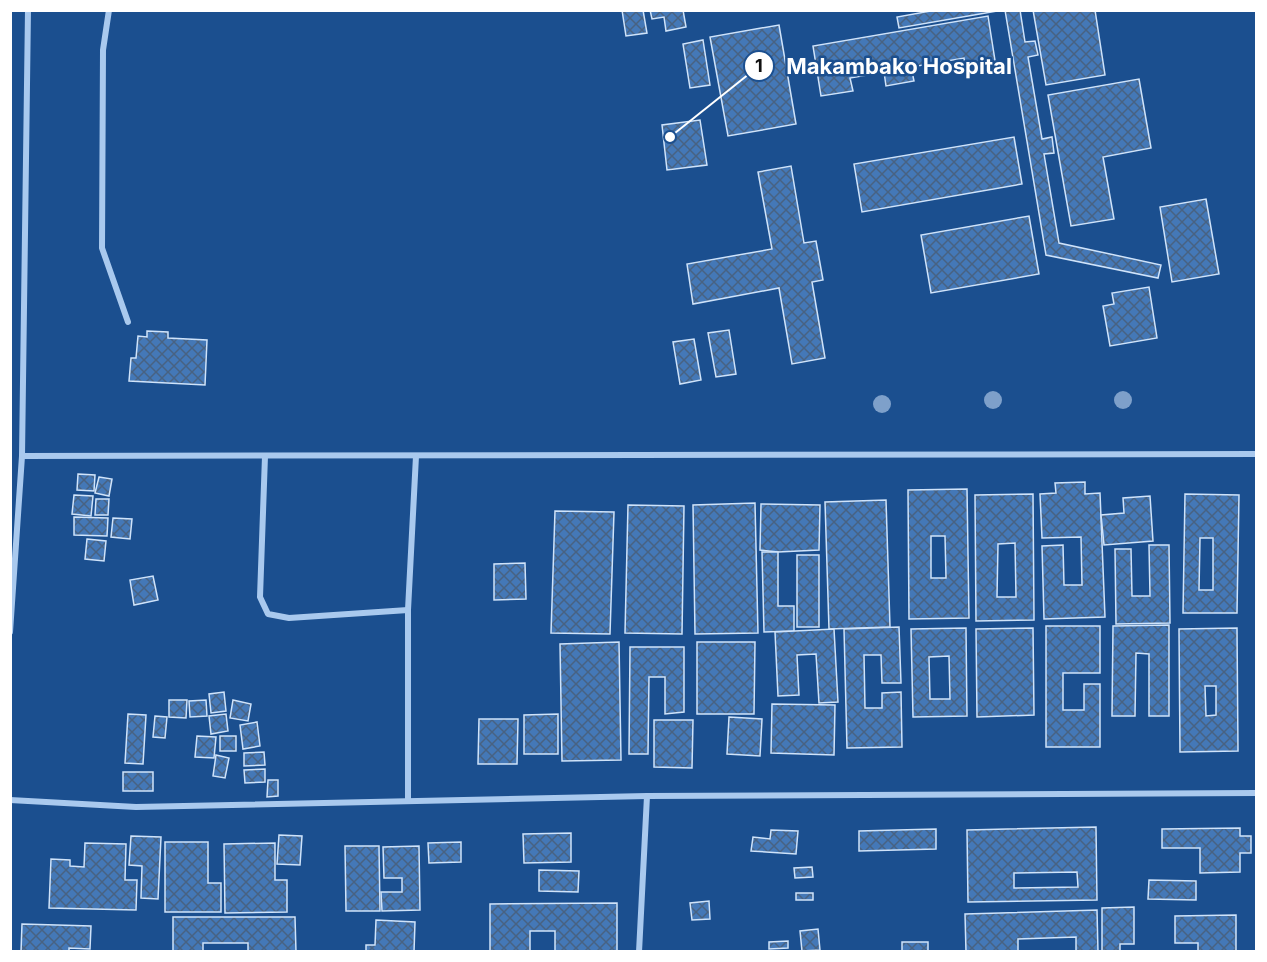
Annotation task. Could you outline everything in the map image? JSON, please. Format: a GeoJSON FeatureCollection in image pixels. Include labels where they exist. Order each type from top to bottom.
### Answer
{"type":"FeatureCollection","features":[{"type":"Feature","properties":{"kind":"street"},"geometry":{"type":"LineString","coordinates":[[10,632],[22,456],[27,10]]}},
{"type":"Feature","properties":{"kind":"street"},"geometry":{"type":"LineString","coordinates":[[109,10],[103,50],[102,248],[128,322]]}},
{"type":"Feature","properties":{"kind":"street"},"geometry":{"type":"LineString","coordinates":[[22,456],[1257,454]]}},
{"type":"Feature","properties":{"kind":"street"},"geometry":{"type":"LineString","coordinates":[[265,456],[260,597],[268,614],[289,618],[408,610]]}},
{"type":"Feature","properties":{"kind":"street"},"geometry":{"type":"LineString","coordinates":[[408,801],[408,610],[416,456]]}},
{"type":"Feature","properties":{"kind":"street"},"geometry":{"type":"LineString","coordinates":[[10,800],[136,807],[647,796],[1257,793]]}},
{"type":"Feature","properties":{"kind":"street"},"geometry":{"type":"LineString","coordinates":[[639,951],[647,796]]}},
{"type":"Feature","properties":{"kind":"building"},"geometry":{"type":"Polygon","coordinates":[[[622,10],[643,10],[647,33],[626,36],[622,10]]]}},
{"type":"Feature","properties":{"kind":"building"},"geometry":{"type":"Polygon","coordinates":[[[650,10],[683,10],[686,27],[666,31],[664,17],[652,19],[650,10]]]}},
{"type":"Feature","properties":{"kind":"building"},"geometry":{"type":"Polygon","coordinates":[[[936,10],[1003,10],[899,28],[897,17],[936,10]]]}},
{"type":"Feature","properties":{"kind":"building"},"geometry":{"type":"Polygon","coordinates":[[[1005,10],[1020,10],[1025,42],[1035,41],[1038,55],[1028,57],[1042,139],[1052,137],[1054,153],[1044,154],[1059,243],[1161,265],[1158,278],[1046,255],[1005,10]]]}},
{"type":"Feature","properties":{"kind":"building"},"geometry":{"type":"Polygon","coordinates":[[[1033,10],[1095,10],[1105,75],[1046,85],[1033,10]]]}},
{"type":"Feature","properties":{"kind":"building"},"geometry":{"type":"Polygon","coordinates":[[[988,16],[996,67],[966,72],[964,58],[911,67],[914,81],[886,86],[884,72],[850,78],[853,91],[821,96],[813,46],[988,16]]]}},
{"type":"Feature","properties":{"kind":"building"},"geometry":{"type":"Polygon","coordinates":[[[779,25],[796,124],[728,136],[710,37],[779,25]]]}},
{"type":"Feature","properties":{"kind":"building"},"geometry":{"type":"Polygon","coordinates":[[[703,40],[710,85],[690,88],[683,44],[703,40]]]}},
{"type":"Feature","properties":{"kind":"building"},"geometry":{"type":"Polygon","coordinates":[[[1139,79],[1151,148],[1103,157],[1114,219],[1071,226],[1048,95],[1139,79]]]}},
{"type":"Feature","properties":{"kind":"building"},"geometry":{"type":"Polygon","coordinates":[[[700,120],[707,165],[667,170],[662,125],[700,120]]]}},
{"type":"Feature","properties":{"kind":"building"},"geometry":{"type":"Polygon","coordinates":[[[1014,137],[1022,184],[862,212],[854,164],[1014,137]]]}},
{"type":"Feature","properties":{"kind":"building"},"geometry":{"type":"Polygon","coordinates":[[[791,166],[804,243],[816,241],[823,280],[812,282],[825,358],[792,364],[779,288],[693,304],[687,264],[772,249],[758,172],[791,166]]]}},
{"type":"Feature","properties":{"kind":"building"},"geometry":{"type":"Polygon","coordinates":[[[1206,199],[1219,274],[1172,282],[1160,207],[1206,199]]]}},
{"type":"Feature","properties":{"kind":"building"},"geometry":{"type":"Polygon","coordinates":[[[1029,216],[1039,274],[931,293],[921,235],[1029,216]]]}},
{"type":"Feature","properties":{"kind":"building"},"geometry":{"type":"Polygon","coordinates":[[[1149,287],[1157,338],[1110,346],[1103,306],[1114,304],[1112,293],[1149,287]]]}},
{"type":"Feature","properties":{"kind":"building"},"geometry":{"type":"Polygon","coordinates":[[[729,330],[736,374],[716,377],[708,333],[729,330]]]}},
{"type":"Feature","properties":{"kind":"building"},"geometry":{"type":"Polygon","coordinates":[[[147,331],[168,332],[168,338],[207,340],[205,385],[129,381],[131,358],[136,358],[138,336],[147,337],[147,331]]]}},
{"type":"Feature","properties":{"kind":"building"},"geometry":{"type":"Polygon","coordinates":[[[694,339],[701,380],[680,384],[673,342],[694,339]]]}},
{"type":"Feature","properties":{"kind":"building"},"geometry":{"type":"Polygon","coordinates":[[[78,474],[95,475],[94,491],[77,490],[78,474]]]}},
{"type":"Feature","properties":{"kind":"building"},"geometry":{"type":"Polygon","coordinates":[[[99,477],[112,479],[109,496],[95,493],[99,477]]]}},
{"type":"Feature","properties":{"kind":"building"},"geometry":{"type":"Polygon","coordinates":[[[1085,482],[1085,494],[1100,493],[1105,617],[1044,619],[1042,546],[1063,545],[1064,585],[1082,585],[1081,537],[1042,538],[1040,494],[1056,493],[1055,483],[1085,482]]]}},
{"type":"Feature","properties":{"kind":"building"},"geometry":{"type":"Polygon","coordinates":[[[967,489],[969,618],[909,619],[908,490],[967,489]],[[931,536],[931,578],[946,578],[945,536],[931,536]]]}},
{"type":"Feature","properties":{"kind":"building"},"geometry":{"type":"Polygon","coordinates":[[[1033,494],[1034,620],[976,621],[975,495],[1033,494]],[[1015,543],[998,544],[997,597],[1016,597],[1015,543]]]}},
{"type":"Feature","properties":{"kind":"building"},"geometry":{"type":"Polygon","coordinates":[[[1185,494],[1239,495],[1237,613],[1183,613],[1185,494]],[[1200,538],[1199,590],[1213,590],[1213,538],[1200,538]]]}},
{"type":"Feature","properties":{"kind":"building"},"geometry":{"type":"Polygon","coordinates":[[[74,495],[93,496],[91,516],[72,514],[74,495]]]}},
{"type":"Feature","properties":{"kind":"building"},"geometry":{"type":"Polygon","coordinates":[[[1150,496],[1153,541],[1104,545],[1101,515],[1124,513],[1123,498],[1150,496]]]}},
{"type":"Feature","properties":{"kind":"building"},"geometry":{"type":"Polygon","coordinates":[[[96,499],[109,499],[108,515],[95,515],[96,499]]]}},
{"type":"Feature","properties":{"kind":"building"},"geometry":{"type":"Polygon","coordinates":[[[886,500],[890,627],[829,629],[825,502],[886,500]]]}},
{"type":"Feature","properties":{"kind":"building"},"geometry":{"type":"Polygon","coordinates":[[[755,503],[758,633],[695,634],[693,505],[755,503]]]}},
{"type":"Feature","properties":{"kind":"building"},"geometry":{"type":"Polygon","coordinates":[[[761,504],[820,505],[819,550],[778,552],[760,550],[761,504]]]}},
{"type":"Feature","properties":{"kind":"building"},"geometry":{"type":"Polygon","coordinates":[[[628,505],[684,506],[682,634],[625,633],[628,505]]]}},
{"type":"Feature","properties":{"kind":"building"},"geometry":{"type":"Polygon","coordinates":[[[555,511],[614,512],[610,634],[551,633],[555,511]]]}},
{"type":"Feature","properties":{"kind":"building"},"geometry":{"type":"Polygon","coordinates":[[[74,517],[108,518],[107,536],[74,535],[74,517]]]}},
{"type":"Feature","properties":{"kind":"building"},"geometry":{"type":"Polygon","coordinates":[[[113,518],[132,519],[130,539],[111,537],[113,518]]]}},
{"type":"Feature","properties":{"kind":"building"},"geometry":{"type":"Polygon","coordinates":[[[87,539],[106,541],[104,561],[85,559],[87,539]]]}},
{"type":"Feature","properties":{"kind":"building"},"geometry":{"type":"Polygon","coordinates":[[[1149,545],[1169,545],[1170,623],[1116,624],[1115,549],[1131,549],[1132,596],[1150,596],[1149,545]]]}},
{"type":"Feature","properties":{"kind":"building"},"geometry":{"type":"Polygon","coordinates":[[[762,552],[778,552],[778,606],[794,606],[794,631],[764,632],[762,552]]]}},
{"type":"Feature","properties":{"kind":"building"},"geometry":{"type":"Polygon","coordinates":[[[797,555],[819,555],[819,627],[797,627],[797,555]]]}},
{"type":"Feature","properties":{"kind":"building"},"geometry":{"type":"Polygon","coordinates":[[[525,563],[526,599],[494,600],[494,564],[525,563]]]}},
{"type":"Feature","properties":{"kind":"building"},"geometry":{"type":"Polygon","coordinates":[[[153,576],[158,600],[134,605],[130,580],[153,576]]]}},
{"type":"Feature","properties":{"kind":"building"},"geometry":{"type":"Polygon","coordinates":[[[1169,625],[1169,716],[1149,716],[1149,654],[1136,653],[1135,716],[1112,716],[1113,626],[1169,625]]]}},
{"type":"Feature","properties":{"kind":"building"},"geometry":{"type":"Polygon","coordinates":[[[1046,626],[1100,626],[1100,673],[1063,673],[1063,710],[1084,710],[1084,684],[1100,684],[1100,747],[1046,747],[1046,626]]]}},
{"type":"Feature","properties":{"kind":"building"},"geometry":{"type":"Polygon","coordinates":[[[899,627],[901,683],[882,683],[881,655],[864,655],[865,708],[882,708],[882,693],[901,692],[902,747],[847,748],[844,629],[899,627]]]}},
{"type":"Feature","properties":{"kind":"building"},"geometry":{"type":"Polygon","coordinates":[[[966,628],[967,716],[913,717],[911,629],[966,628]],[[949,656],[929,657],[930,699],[950,699],[949,656]]]}},
{"type":"Feature","properties":{"kind":"building"},"geometry":{"type":"Polygon","coordinates":[[[1033,628],[1034,715],[977,717],[976,629],[1033,628]]]}},
{"type":"Feature","properties":{"kind":"building"},"geometry":{"type":"Polygon","coordinates":[[[1237,628],[1238,751],[1180,752],[1179,629],[1237,628]],[[1205,686],[1206,716],[1216,715],[1216,686],[1205,686]]]}},
{"type":"Feature","properties":{"kind":"building"},"geometry":{"type":"Polygon","coordinates":[[[834,629],[838,702],[819,703],[816,654],[797,655],[799,695],[778,696],[775,632],[834,629]]]}},
{"type":"Feature","properties":{"kind":"building"},"geometry":{"type":"Polygon","coordinates":[[[619,642],[621,760],[562,761],[560,644],[619,642]]]}},
{"type":"Feature","properties":{"kind":"building"},"geometry":{"type":"Polygon","coordinates":[[[697,642],[755,642],[754,714],[697,714],[697,642]]]}},
{"type":"Feature","properties":{"kind":"building"},"geometry":{"type":"Polygon","coordinates":[[[630,647],[684,647],[684,712],[665,714],[665,677],[649,677],[648,754],[629,754],[630,647]]]}},
{"type":"Feature","properties":{"kind":"building"},"geometry":{"type":"Polygon","coordinates":[[[224,692],[226,711],[211,713],[209,694],[224,692]]]}},
{"type":"Feature","properties":{"kind":"building"},"geometry":{"type":"Polygon","coordinates":[[[169,700],[187,700],[186,718],[169,717],[169,700]]]}},
{"type":"Feature","properties":{"kind":"building"},"geometry":{"type":"Polygon","coordinates":[[[206,700],[207,716],[190,717],[189,701],[206,700]]]}},
{"type":"Feature","properties":{"kind":"building"},"geometry":{"type":"Polygon","coordinates":[[[233,700],[251,704],[248,721],[230,718],[233,700]]]}},
{"type":"Feature","properties":{"kind":"building"},"geometry":{"type":"Polygon","coordinates":[[[772,704],[835,705],[834,755],[771,753],[772,704]]]}},
{"type":"Feature","properties":{"kind":"building"},"geometry":{"type":"Polygon","coordinates":[[[128,714],[146,715],[143,764],[125,763],[128,714]]]}},
{"type":"Feature","properties":{"kind":"building"},"geometry":{"type":"Polygon","coordinates":[[[226,714],[228,731],[211,734],[209,716],[226,714]]]}},
{"type":"Feature","properties":{"kind":"building"},"geometry":{"type":"Polygon","coordinates":[[[558,714],[558,754],[524,754],[524,715],[558,714]]]}},
{"type":"Feature","properties":{"kind":"building"},"geometry":{"type":"Polygon","coordinates":[[[155,716],[167,717],[165,738],[153,737],[155,716]]]}},
{"type":"Feature","properties":{"kind":"building"},"geometry":{"type":"Polygon","coordinates":[[[729,717],[762,719],[760,756],[727,754],[729,717]]]}},
{"type":"Feature","properties":{"kind":"building"},"geometry":{"type":"Polygon","coordinates":[[[479,719],[518,719],[517,764],[478,764],[479,719]]]}},
{"type":"Feature","properties":{"kind":"building"},"geometry":{"type":"Polygon","coordinates":[[[654,720],[693,720],[692,768],[654,767],[654,720]]]}},
{"type":"Feature","properties":{"kind":"building"},"geometry":{"type":"Polygon","coordinates":[[[257,722],[260,746],[243,749],[240,725],[257,722]]]}},
{"type":"Feature","properties":{"kind":"building"},"geometry":{"type":"Polygon","coordinates":[[[197,736],[216,737],[214,758],[195,757],[197,736]]]}},
{"type":"Feature","properties":{"kind":"building"},"geometry":{"type":"Polygon","coordinates":[[[220,736],[236,736],[236,751],[220,751],[220,736]]]}},
{"type":"Feature","properties":{"kind":"building"},"geometry":{"type":"Polygon","coordinates":[[[264,752],[265,765],[244,766],[244,753],[264,752]]]}},
{"type":"Feature","properties":{"kind":"building"},"geometry":{"type":"Polygon","coordinates":[[[216,755],[229,758],[225,778],[213,776],[216,755]]]}},
{"type":"Feature","properties":{"kind":"building"},"geometry":{"type":"Polygon","coordinates":[[[265,769],[265,782],[245,783],[244,770],[265,769]]]}},
{"type":"Feature","properties":{"kind":"building"},"geometry":{"type":"Polygon","coordinates":[[[123,772],[153,772],[153,791],[123,791],[123,772]]]}},
{"type":"Feature","properties":{"kind":"building"},"geometry":{"type":"Polygon","coordinates":[[[268,780],[278,780],[278,796],[267,797],[268,780]]]}},
{"type":"Feature","properties":{"kind":"building"},"geometry":{"type":"Polygon","coordinates":[[[1096,827],[1097,900],[968,902],[967,830],[1096,827]],[[1077,872],[1014,873],[1014,888],[1078,887],[1077,872]]]}},
{"type":"Feature","properties":{"kind":"building"},"geometry":{"type":"Polygon","coordinates":[[[1240,828],[1240,836],[1251,836],[1251,853],[1240,853],[1240,872],[1200,873],[1200,848],[1162,848],[1162,829],[1240,828]]]}},
{"type":"Feature","properties":{"kind":"building"},"geometry":{"type":"Polygon","coordinates":[[[936,829],[936,849],[859,851],[859,831],[936,829]]]}},
{"type":"Feature","properties":{"kind":"building"},"geometry":{"type":"Polygon","coordinates":[[[771,830],[798,831],[796,854],[751,851],[753,837],[770,839],[771,830]]]}},
{"type":"Feature","properties":{"kind":"building"},"geometry":{"type":"Polygon","coordinates":[[[571,833],[571,862],[524,863],[523,834],[571,833]]]}},
{"type":"Feature","properties":{"kind":"building"},"geometry":{"type":"Polygon","coordinates":[[[279,835],[302,836],[300,865],[277,864],[279,835]]]}},
{"type":"Feature","properties":{"kind":"building"},"geometry":{"type":"Polygon","coordinates":[[[131,836],[161,837],[158,899],[141,898],[142,866],[129,865],[131,836]]]}},
{"type":"Feature","properties":{"kind":"building"},"geometry":{"type":"Polygon","coordinates":[[[165,842],[208,842],[208,883],[221,883],[221,912],[165,912],[165,842]]]}},
{"type":"Feature","properties":{"kind":"building"},"geometry":{"type":"Polygon","coordinates":[[[461,842],[461,862],[429,863],[428,843],[461,842]]]}},
{"type":"Feature","properties":{"kind":"building"},"geometry":{"type":"Polygon","coordinates":[[[85,843],[126,844],[125,880],[137,880],[136,910],[49,908],[51,859],[70,860],[70,866],[84,867],[85,843]]]}},
{"type":"Feature","properties":{"kind":"building"},"geometry":{"type":"Polygon","coordinates":[[[275,843],[275,880],[287,880],[287,912],[225,913],[224,844],[275,843]]]}},
{"type":"Feature","properties":{"kind":"building"},"geometry":{"type":"Polygon","coordinates":[[[345,846],[379,846],[380,911],[346,911],[345,846]]]}},
{"type":"Feature","properties":{"kind":"building"},"geometry":{"type":"Polygon","coordinates":[[[419,846],[420,910],[382,911],[381,892],[402,892],[402,878],[384,878],[383,847],[419,846]]]}},
{"type":"Feature","properties":{"kind":"building"},"geometry":{"type":"Polygon","coordinates":[[[812,867],[813,877],[795,878],[794,868],[812,867]]]}},
{"type":"Feature","properties":{"kind":"building"},"geometry":{"type":"Polygon","coordinates":[[[539,870],[579,871],[578,892],[539,891],[539,870]]]}},
{"type":"Feature","properties":{"kind":"building"},"geometry":{"type":"Polygon","coordinates":[[[1149,880],[1196,881],[1196,900],[1148,899],[1149,880]]]}},
{"type":"Feature","properties":{"kind":"building"},"geometry":{"type":"Polygon","coordinates":[[[796,893],[813,893],[813,900],[796,900],[796,893]]]}},
{"type":"Feature","properties":{"kind":"building"},"geometry":{"type":"Polygon","coordinates":[[[709,901],[710,919],[692,920],[690,903],[709,901]]]}},
{"type":"Feature","properties":{"kind":"building"},"geometry":{"type":"Polygon","coordinates":[[[617,903],[617,952],[555,952],[555,931],[530,931],[530,952],[490,952],[490,904],[617,903]]]}},
{"type":"Feature","properties":{"kind":"building"},"geometry":{"type":"Polygon","coordinates":[[[1134,907],[1134,944],[1120,944],[1120,952],[1102,952],[1102,908],[1134,907]]]}},
{"type":"Feature","properties":{"kind":"building"},"geometry":{"type":"Polygon","coordinates":[[[1097,910],[1098,952],[1076,952],[1076,937],[1018,939],[1018,952],[966,952],[965,914],[1097,910]]]}},
{"type":"Feature","properties":{"kind":"building"},"geometry":{"type":"Polygon","coordinates":[[[1236,915],[1236,952],[1198,952],[1198,943],[1175,943],[1175,916],[1236,915]]]}},
{"type":"Feature","properties":{"kind":"building"},"geometry":{"type":"Polygon","coordinates":[[[173,917],[295,917],[296,952],[248,952],[248,943],[203,943],[203,952],[173,952],[173,917]]]}},
{"type":"Feature","properties":{"kind":"building"},"geometry":{"type":"Polygon","coordinates":[[[376,920],[415,922],[414,952],[366,952],[366,945],[375,945],[376,920]]]}},
{"type":"Feature","properties":{"kind":"building"},"geometry":{"type":"Polygon","coordinates":[[[22,924],[91,926],[90,949],[69,948],[69,952],[21,952],[22,924]]]}},
{"type":"Feature","properties":{"kind":"building"},"geometry":{"type":"Polygon","coordinates":[[[818,929],[820,950],[802,951],[800,931],[818,929]]]}},
{"type":"Feature","properties":{"kind":"building"},"geometry":{"type":"Polygon","coordinates":[[[788,941],[788,948],[769,949],[769,942],[788,941]]]}},
{"type":"Feature","properties":{"kind":"building"},"geometry":{"type":"Polygon","coordinates":[[[902,942],[928,942],[928,952],[902,952],[902,942]]]}},
{"type":"Feature","properties":{"kind":"place","name":"Makambako Hospital"},"geometry":{"type":"Point","coordinates":[670,137]}}]}
